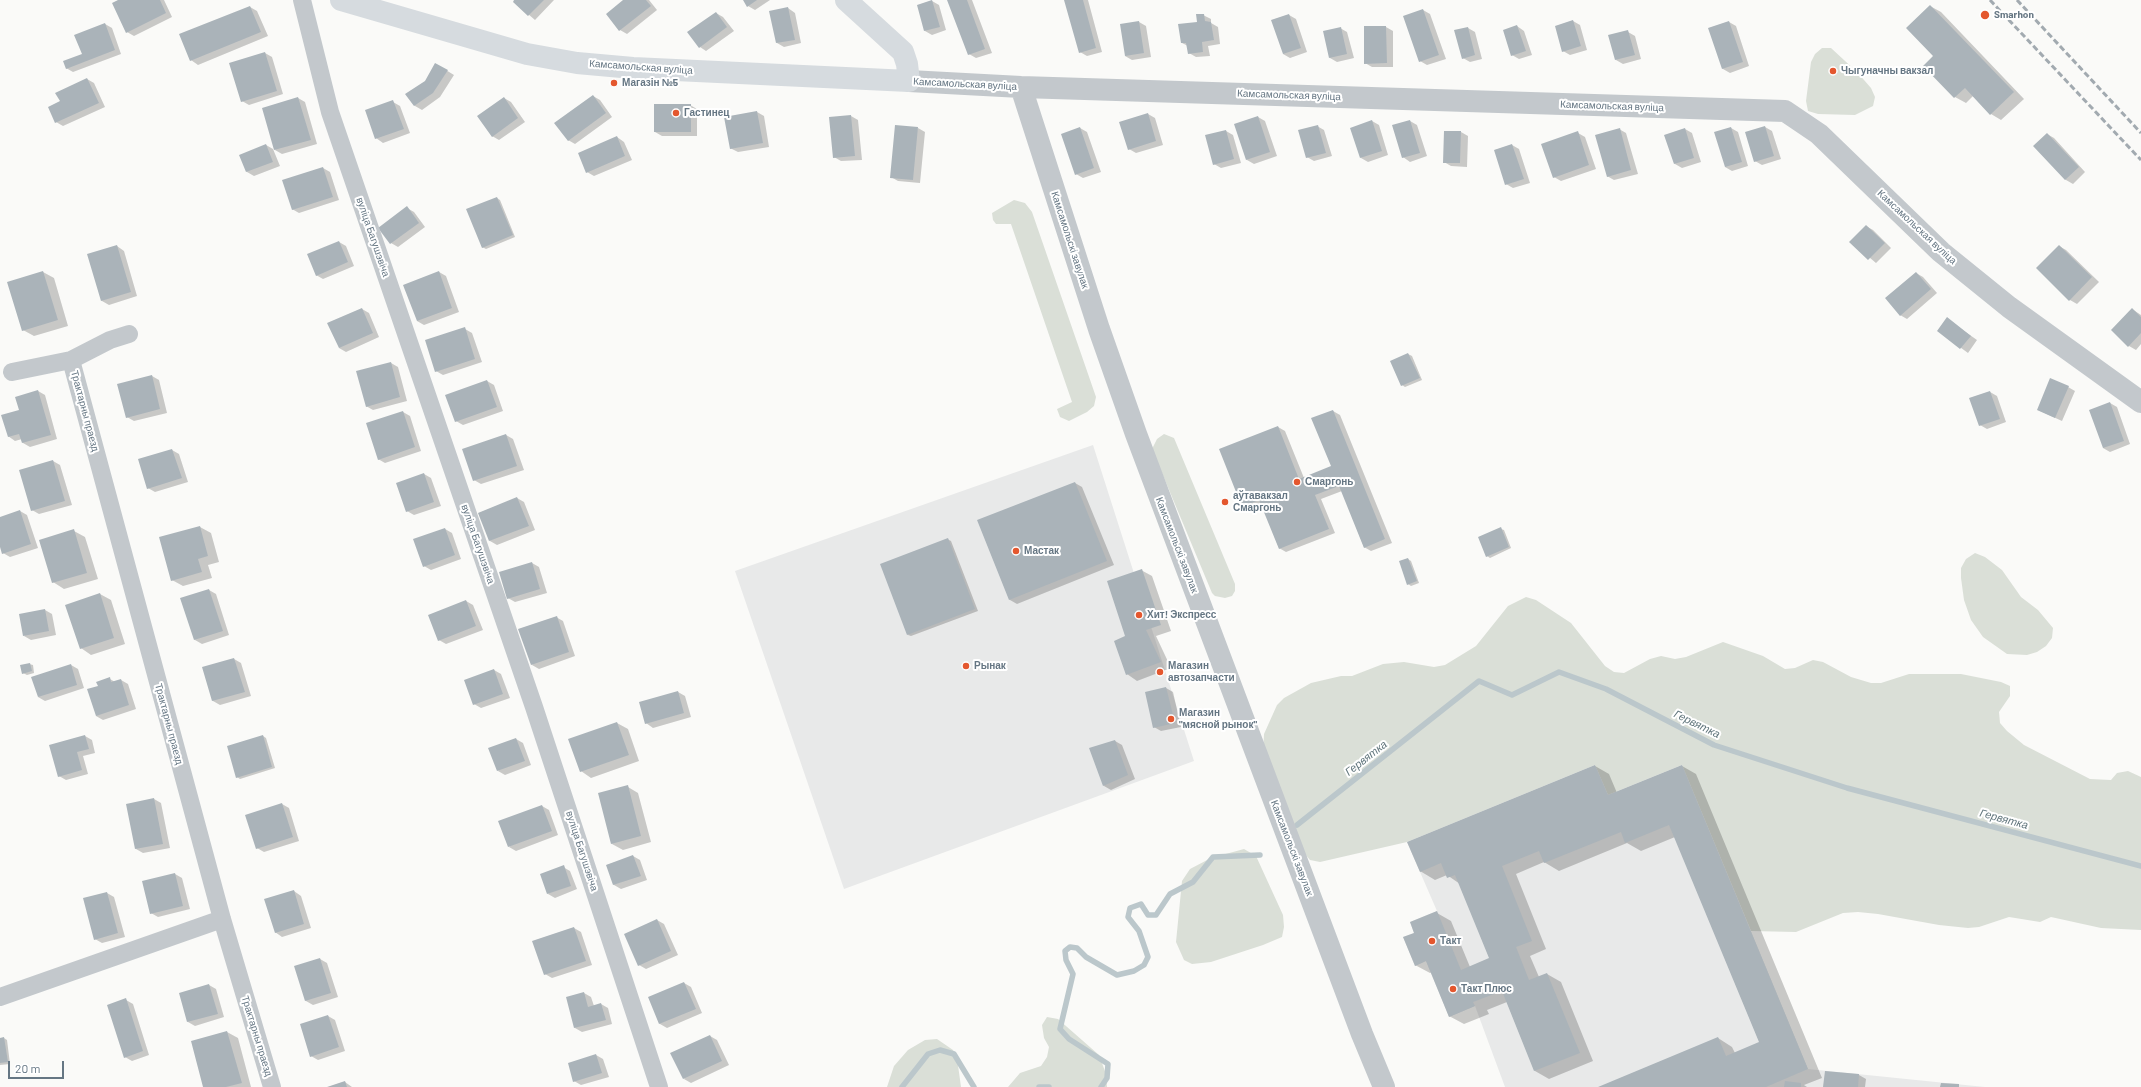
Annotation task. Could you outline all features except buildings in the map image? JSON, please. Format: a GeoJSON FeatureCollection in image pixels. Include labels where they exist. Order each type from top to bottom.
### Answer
{"type":"FeatureCollection","features":[{"type":"Feature","properties":{"kind":"main road","name":"Камсамольская вуліца"},"geometry":{"type":"LineString","coordinates":[[341,0],[527,54],[577,63],[633,68],[909,81]]}},
{"type":"Feature","properties":{"kind":"main road"},"geometry":{"type":"LineString","coordinates":[[846,0],[902,52],[907,64],[909,81]]}},
{"type":"Feature","properties":{"kind":"street","name":"вуліца Багушэвіча"},"geometry":{"type":"LineString","coordinates":[[302,0],[330,112],[532,699],[659,1087]]}},
{"type":"Feature","properties":{"kind":"street","name":"Камсамольская вуліца"},"geometry":{"type":"LineString","coordinates":[[909,81],[1021,87],[1785,111],[1818,134],[1952,261],[2009,307],[2141,402]]}},
{"type":"Feature","properties":{"kind":"street","name":"Камсамольскі завулак"},"geometry":{"type":"LineString","coordinates":[[1021,87],[1099,329],[1136,434],[1362,1034],[1384,1087]]}},
{"type":"Feature","properties":{"kind":"street"},"geometry":{"type":"LineString","coordinates":[[12,372],[71,360],[110,340],[129,334]]}},
{"type":"Feature","properties":{"kind":"street","name":"Трактарны праезд"},"geometry":{"type":"LineString","coordinates":[[71,360],[222,919],[272,1087]]}},
{"type":"Feature","properties":{"kind":"street"},"geometry":{"type":"LineString","coordinates":[[0,997],[222,919]]}},
{"type":"Feature","properties":{"kind":"shaded area"},"geometry":{"type":"Polygon","coordinates":[[[1822,48],[1831,48],[1857,72],[1871,88],[1875,97],[1873,106],[1855,115],[1818,114],[1808,111],[1806,101],[1811,62],[1815,54],[1822,48]]]}},
{"type":"Feature","properties":{"kind":"shaded area"},"geometry":{"type":"Polygon","coordinates":[[[1014,200],[1025,203],[1032,212],[1096,397],[1094,406],[1087,412],[1069,421],[1060,417],[1057,409],[1072,402],[1011,224],[996,224],[993,220],[992,213],[1014,200]]]}},
{"type":"Feature","properties":{"kind":"shaded area"},"geometry":{"type":"Polygon","coordinates":[[[1164,434],[1174,438],[1235,584],[1235,591],[1232,596],[1225,598],[1215,596],[1212,593],[1152,449],[1157,439],[1164,434]]]}},
{"type":"Feature","properties":{"kind":"shaded area","name":"Рынак"},"geometry":{"type":"Polygon","coordinates":[[[1093,445],[1194,761],[844,889],[735,571],[1093,445]]]}},
{"type":"Feature","properties":{"kind":"shaded area"},"geometry":{"type":"Polygon","coordinates":[[[1975,553],[1985,557],[2002,570],[2021,597],[2038,610],[2053,628],[2052,638],[2046,646],[2037,652],[2027,655],[2007,654],[1983,637],[1971,620],[1964,600],[1961,578],[1961,568],[1966,559],[1975,553]]]}},
{"type":"Feature","properties":{"kind":"shaded area"},"geometry":{"type":"Polygon","coordinates":[[[1526,597],[1536,600],[1571,623],[1605,666],[1614,672],[1624,673],[1650,659],[1661,656],[1675,659],[1686,657],[1723,642],[1763,656],[1785,669],[1795,668],[1813,660],[1823,662],[1851,677],[1871,683],[1881,683],[1909,674],[1961,674],[2001,682],[2010,686],[2010,696],[1999,712],[2000,723],[2024,745],[2090,779],[2111,780],[2117,773],[2128,771],[2141,777],[2141,930],[2101,928],[2051,917],[2040,922],[2009,917],[1979,927],[1968,928],[1939,925],[1858,912],[1843,913],[1796,932],[1751,931],[1682,765],[1608,795],[1595,765],[1407,842],[1320,862],[1310,860],[1305,854],[1263,754],[1264,734],[1277,705],[1284,698],[1311,683],[1341,676],[1352,676],[1383,664],[1404,662],[1434,667],[1445,665],[1476,646],[1508,606],[1526,597]]]}},
{"type":"Feature","properties":{"kind":"shaded area"},"geometry":{"type":"Polygon","coordinates":[[[1595,765],[1608,795],[1682,765],[1808,1069],[1985,1087],[1505,1087],[1475,1006],[1449,1017],[1426,961],[1415,966],[1403,937],[1414,933],[1410,922],[1437,911],[1407,842],[1595,765]]]}},
{"type":"Feature","properties":{"kind":"shaded area"},"geometry":{"type":"Polygon","coordinates":[[[1244,849],[1256,856],[1283,915],[1284,927],[1282,937],[1263,945],[1211,962],[1192,964],[1184,960],[1176,942],[1182,881],[1190,869],[1211,858],[1244,849]]]}},
{"type":"Feature","properties":{"kind":"shaded area"},"geometry":{"type":"Polygon","coordinates":[[[1047,1017],[1058,1019],[1099,1055],[1106,1074],[1107,1087],[1008,1087],[1020,1073],[1041,1066],[1047,1057],[1049,1047],[1044,1038],[1042,1025],[1047,1017]]]}},
{"type":"Feature","properties":{"kind":"shaded area"},"geometry":{"type":"Polygon","coordinates":[[[937,1039],[953,1050],[957,1058],[961,1087],[887,1087],[894,1066],[908,1050],[925,1040],[937,1039]]]}},
{"type":"Feature","properties":{"kind":"waterway","name":"Гервятка"},"geometry":{"type":"LineString","coordinates":[[1297,825],[1479,681],[1512,695],[1559,672],[1606,689],[1714,745],[1847,788],[2141,866]]}},
{"type":"Feature","properties":{"kind":"waterway","name":"Гервятка"},"geometry":{"type":"LineString","coordinates":[[1101,1087],[1107,1078],[1108,1064],[1069,1039],[1060,1029],[1073,974],[1066,960],[1065,951],[1070,947],[1077,948],[1086,957],[1117,975],[1134,971],[1144,965],[1148,957],[1139,931],[1128,917],[1130,908],[1141,904],[1148,915],[1156,915],[1170,894],[1193,882],[1213,857],[1260,855]]}},
{"type":"Feature","properties":{"kind":"waterway","name":"Гервятка"},"geometry":{"type":"LineString","coordinates":[[902,1087],[928,1054],[940,1050],[954,1054],[974,1087]]}},
{"type":"Feature","properties":{"kind":"waterway","name":"Гервятка"},"geometry":{"type":"LineString","coordinates":[[1039,1087],[1049,1087]]}},
{"type":"Feature","properties":{"kind":"railway"},"geometry":{"type":"LineString","coordinates":[[1990,0],[2141,160]]}},
{"type":"Feature","properties":{"kind":"railway"},"geometry":{"type":"LineString","coordinates":[[2017,0],[2141,133]]}},
{"type":"Feature","properties":{"kind":"place","name":"Smarhon"},"geometry":{"type":"Point","coordinates":[1985,15]}},
{"type":"Feature","properties":{"kind":"place","name":"Чыгуначны вакзал"},"geometry":{"type":"Point","coordinates":[1833,71]}},
{"type":"Feature","properties":{"kind":"place","name":"Магазін №5"},"geometry":{"type":"Point","coordinates":[614,83]}},
{"type":"Feature","properties":{"kind":"place","name":"Гастинец"},"geometry":{"type":"Point","coordinates":[676,113]}},
{"type":"Feature","properties":{"kind":"place","name":"Смаргонь"},"geometry":{"type":"Point","coordinates":[1297,482]}},
{"type":"Feature","properties":{"kind":"place","name":"аўтавакзал Смаргонь"},"geometry":{"type":"Point","coordinates":[1225,502]}},
{"type":"Feature","properties":{"kind":"place","name":"Мастак"},"geometry":{"type":"Point","coordinates":[1016,551]}},
{"type":"Feature","properties":{"kind":"place","name":"Хит! Экспресс"},"geometry":{"type":"Point","coordinates":[1139,615]}},
{"type":"Feature","properties":{"kind":"place","name":"Рынак"},"geometry":{"type":"Point","coordinates":[966,666]}},
{"type":"Feature","properties":{"kind":"place","name":"Магазин автозапчасти"},"geometry":{"type":"Point","coordinates":[1160,672]}},
{"type":"Feature","properties":{"kind":"place","name":"Магазин \"мясной рынок\""},"geometry":{"type":"Point","coordinates":[1171,719]}},
{"type":"Feature","properties":{"kind":"place","name":"Такт"},"geometry":{"type":"Point","coordinates":[1432,941]}},
{"type":"Feature","properties":{"kind":"place","name":"Такт Плюс"},"geometry":{"type":"Point","coordinates":[1453,989]}}]}
